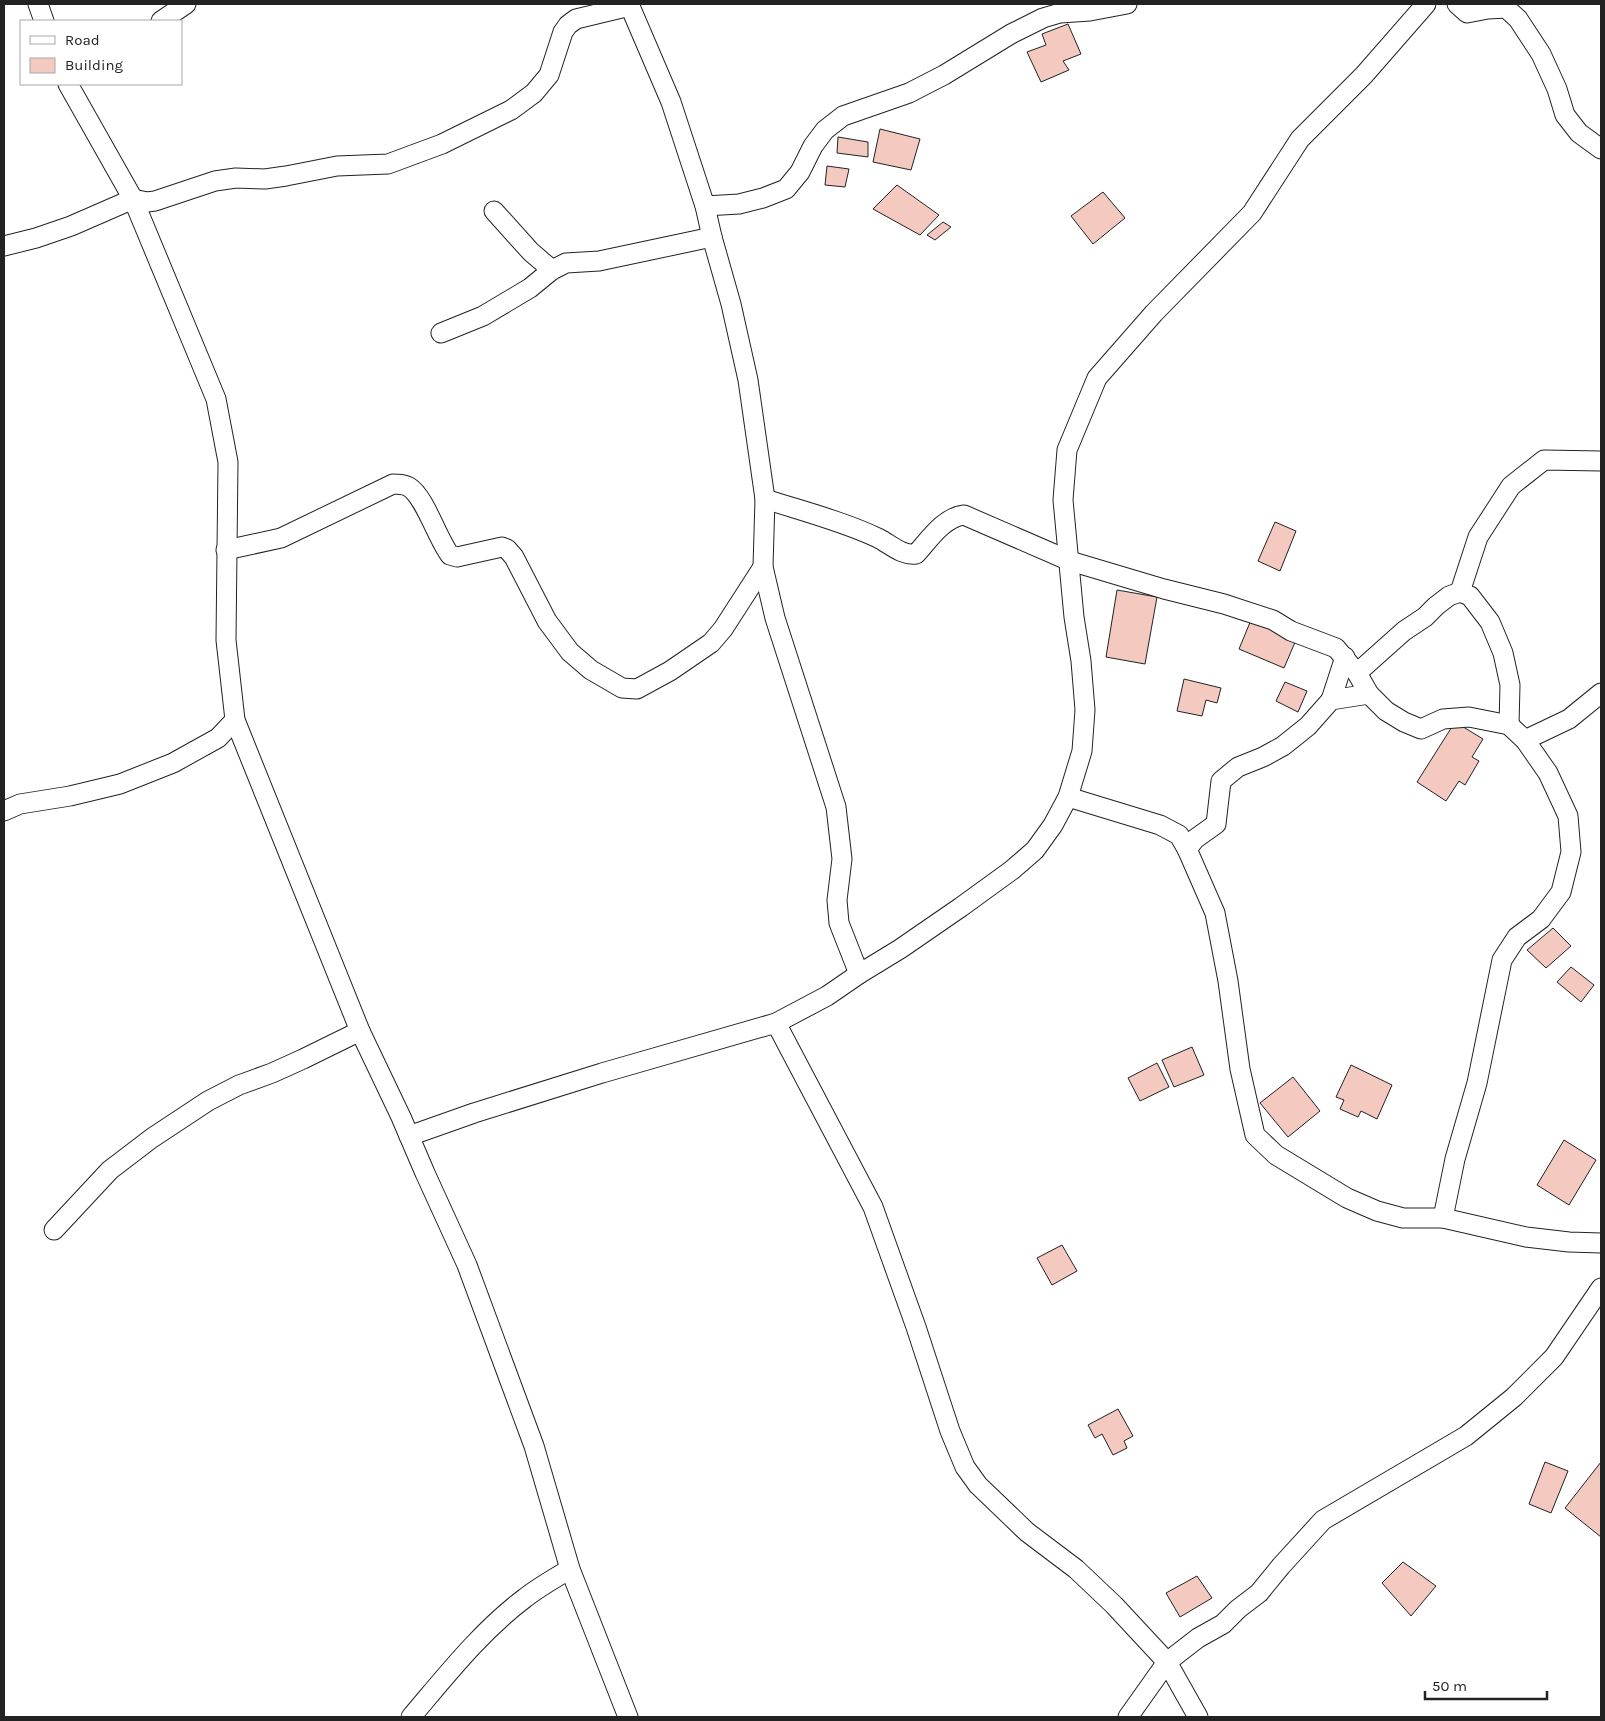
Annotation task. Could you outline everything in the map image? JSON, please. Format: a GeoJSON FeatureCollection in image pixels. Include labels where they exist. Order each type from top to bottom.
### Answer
{"type":"FeatureCollection","features":[{"type":"Feature","properties":{"kind":"street"},"geometry":{"type":"LineString","coordinates":[[38,4],[44,20]]}},
{"type":"Feature","properties":{"kind":"street"},"geometry":{"type":"LineString","coordinates":[[162,20],[186,4]]}},
{"type":"Feature","properties":{"kind":"street"},"geometry":{"type":"LineString","coordinates":[[705,206],[739,204],[786,189],[800,172],[813,146],[825,130],[843,116],[908,93],[944,75],[1011,34],[1043,18],[1127,4]]}},
{"type":"Feature","properties":{"kind":"street"},"geometry":{"type":"LineString","coordinates":[[409,1136],[474,1113],[593,1076],[776,1023],[827,996],[961,907],[1012,870],[1035,850],[1053,825],[1068,797],[1082,751],[1085,710],[1063,500],[1067,450],[1097,378],[1154,313],[1252,213],[1300,139],[1364,75],[1426,4]]}},
{"type":"Feature","properties":{"kind":"street"},"geometry":{"type":"LineString","coordinates":[[1457,4],[1467,13],[1495,6],[1506,8],[1518,19],[1541,54],[1557,89],[1565,115],[1579,133],[1601,149]]}},
{"type":"Feature","properties":{"kind":"street"},"geometry":{"type":"LineString","coordinates":[[4,246],[71,226],[133,199],[147,202],[155,201],[215,181],[236,178],[265,179],[337,166],[388,164],[442,144],[511,110],[534,93],[549,74],[563,32],[568,25],[576,20],[629,5],[671,102],[705,206],[731,304],[748,380],[765,499],[763,567],[775,618],[836,807],[842,859],[837,900],[839,923],[859,974]]}},
{"type":"Feature","properties":{"kind":"street"},"geometry":{"type":"LineString","coordinates":[[69,85],[133,199],[216,399],[228,462],[226,640],[235,720],[360,1031],[467,1265],[534,1446],[570,1569],[628,1717]]}},
{"type":"Feature","properties":{"kind":"street"},"geometry":{"type":"LineString","coordinates":[[494,211],[531,252],[552,270]]}},
{"type":"Feature","properties":{"kind":"street"},"geometry":{"type":"LineString","coordinates":[[440,334],[483,316],[530,288],[552,270],[566,264],[599,261],[712,237]]}},
{"type":"Feature","properties":{"kind":"street"},"geometry":{"type":"LineString","coordinates":[[1460,592],[1478,537],[1511,486],[1544,460],[1601,461]]}},
{"type":"Feature","properties":{"kind":"street"},"geometry":{"type":"LineString","coordinates":[[226,550],[281,538],[393,484],[402,484],[409,487],[419,496],[444,547],[450,555],[457,557],[502,547],[507,549],[514,557],[547,620],[570,652],[591,670],[622,688],[637,689],[670,671],[711,643],[723,629],[763,567]]}},
{"type":"Feature","properties":{"kind":"street"},"geometry":{"type":"LineString","coordinates":[[765,499],[878,538],[909,555],[916,554],[955,516],[964,515],[1070,561],[1164,589],[1224,604],[1273,620],[1291,631],[1336,648],[1358,673],[1369,694],[1386,711],[1404,722],[1421,729],[1443,719],[1469,717],[1509,725],[1525,740],[1548,773],[1568,816],[1570,852],[1560,892],[1542,919],[1517,937],[1502,960],[1477,1083],[1455,1159],[1443,1218]]}},
{"type":"Feature","properties":{"kind":"street"},"geometry":{"type":"LineString","coordinates":[[1358,673],[1404,631],[1425,617],[1449,596],[1460,592],[1470,596],[1490,622],[1503,653],[1510,685],[1509,725]]}},
{"type":"Feature","properties":{"kind":"street"},"geometry":{"type":"LineString","coordinates":[[1187,849],[1195,839],[1216,824],[1221,781],[1238,767],[1263,757],[1283,746],[1308,726],[1331,700],[1345,657]]}},
{"type":"Feature","properties":{"kind":"street"},"geometry":{"type":"LineString","coordinates":[[1525,740],[1568,719],[1601,693]]}},
{"type":"Feature","properties":{"kind":"street"},"geometry":{"type":"LineString","coordinates":[[1331,700],[1369,694]]}},
{"type":"Feature","properties":{"kind":"street"},"geometry":{"type":"LineString","coordinates":[[4,811],[20,804],[70,796],[120,784],[173,763],[218,738],[235,720]]}},
{"type":"Feature","properties":{"kind":"street"},"geometry":{"type":"LineString","coordinates":[[1068,797],[1160,825],[1179,836],[1187,849],[1215,914],[1228,981],[1240,1070],[1255,1135],[1276,1155],[1347,1198],[1377,1212],[1403,1218],[1443,1218],[1526,1237],[1569,1242],[1601,1243]]}},
{"type":"Feature","properties":{"kind":"street"},"geometry":{"type":"LineString","coordinates":[[776,1023],[873,1207],[916,1327],[950,1431],[965,1467],[978,1484],[1027,1532],[1076,1569],[1114,1605],[1167,1662],[1198,1717]]}},
{"type":"Feature","properties":{"kind":"street"},"geometry":{"type":"LineString","coordinates":[[54,1230],[110,1170],[152,1138],[208,1101],[239,1085],[272,1074],[360,1031]]}},
{"type":"Feature","properties":{"kind":"street"},"geometry":{"type":"LineString","coordinates":[[1128,1717],[1167,1662],[1198,1638],[1223,1624],[1238,1609],[1259,1593],[1323,1520],[1466,1436],[1514,1397],[1554,1357],[1601,1288]]}},
{"type":"Feature","properties":{"kind":"street"},"geometry":{"type":"LineString","coordinates":[[411,1717],[448,1673],[494,1624],[525,1598],[570,1569]]}},
{"type":"Feature","properties":{"kind":"building"},"geometry":{"type":"Polygon","coordinates":[[[1068,24],[1081,54],[1063,61],[1069,70],[1041,82],[1027,52],[1046,45],[1042,34],[1068,24]]]}},
{"type":"Feature","properties":{"kind":"building"},"geometry":{"type":"Polygon","coordinates":[[[880,129],[920,139],[911,170],[873,162],[880,129]]]}},
{"type":"Feature","properties":{"kind":"building"},"geometry":{"type":"Polygon","coordinates":[[[838,137],[868,142],[868,157],[837,153],[838,137]]]}},
{"type":"Feature","properties":{"kind":"building"},"geometry":{"type":"Polygon","coordinates":[[[827,166],[849,169],[845,187],[825,185],[827,166]]]}},
{"type":"Feature","properties":{"kind":"building"},"geometry":{"type":"Polygon","coordinates":[[[897,185],[939,215],[920,235],[873,209],[897,185]]]}},
{"type":"Feature","properties":{"kind":"building"},"geometry":{"type":"Polygon","coordinates":[[[1103,192],[1125,218],[1093,244],[1071,216],[1103,192]]]}},
{"type":"Feature","properties":{"kind":"building"},"geometry":{"type":"Polygon","coordinates":[[[943,222],[951,227],[935,240],[927,235],[943,222]]]}},
{"type":"Feature","properties":{"kind":"building"},"geometry":{"type":"Polygon","coordinates":[[[1275,522],[1296,531],[1280,571],[1258,561],[1275,522]]]}},
{"type":"Feature","properties":{"kind":"building"},"geometry":{"type":"Polygon","coordinates":[[[1117,590],[1157,597],[1145,664],[1106,657],[1117,590]]]}},
{"type":"Feature","properties":{"kind":"building"},"geometry":{"type":"Polygon","coordinates":[[[1251,620],[1296,640],[1284,668],[1239,649],[1251,620]]]}},
{"type":"Feature","properties":{"kind":"building"},"geometry":{"type":"Polygon","coordinates":[[[1184,679],[1221,688],[1217,703],[1206,700],[1202,716],[1177,711],[1184,679]]]}},
{"type":"Feature","properties":{"kind":"building"},"geometry":{"type":"Polygon","coordinates":[[[1285,682],[1307,691],[1298,712],[1276,701],[1285,682]]]}},
{"type":"Feature","properties":{"kind":"building"},"geometry":{"type":"Polygon","coordinates":[[[1455,722],[1483,739],[1472,757],[1479,761],[1465,785],[1459,781],[1446,801],[1417,782],[1455,722]]]}},
{"type":"Feature","properties":{"kind":"building"},"geometry":{"type":"Polygon","coordinates":[[[1553,928],[1571,946],[1546,968],[1527,950],[1553,928]]]}},
{"type":"Feature","properties":{"kind":"building"},"geometry":{"type":"Polygon","coordinates":[[[1571,967],[1594,985],[1581,1002],[1557,982],[1571,967]]]}},
{"type":"Feature","properties":{"kind":"building"},"geometry":{"type":"Polygon","coordinates":[[[1192,1047],[1204,1075],[1174,1087],[1162,1060],[1192,1047]]]}},
{"type":"Feature","properties":{"kind":"building"},"geometry":{"type":"Polygon","coordinates":[[[1157,1063],[1169,1087],[1140,1101],[1128,1078],[1157,1063]]]}},
{"type":"Feature","properties":{"kind":"building"},"geometry":{"type":"Polygon","coordinates":[[[1351,1065],[1392,1085],[1377,1119],[1361,1111],[1358,1117],[1340,1109],[1344,1100],[1336,1097],[1351,1065]]]}},
{"type":"Feature","properties":{"kind":"building"},"geometry":{"type":"Polygon","coordinates":[[[1293,1077],[1320,1111],[1288,1137],[1260,1103],[1293,1077]]]}},
{"type":"Feature","properties":{"kind":"building"},"geometry":{"type":"Polygon","coordinates":[[[1564,1140],[1596,1160],[1569,1205],[1537,1185],[1564,1140]]]}},
{"type":"Feature","properties":{"kind":"building"},"geometry":{"type":"Polygon","coordinates":[[[1062,1245],[1077,1271],[1052,1285],[1037,1258],[1062,1245]]]}},
{"type":"Feature","properties":{"kind":"building"},"geometry":{"type":"Polygon","coordinates":[[[1118,1409],[1133,1436],[1124,1441],[1127,1448],[1113,1455],[1102,1434],[1095,1438],[1088,1425],[1118,1409]]]}},
{"type":"Feature","properties":{"kind":"building"},"geometry":{"type":"Polygon","coordinates":[[[1545,1462],[1568,1471],[1551,1513],[1529,1504],[1545,1462]]]}},
{"type":"Feature","properties":{"kind":"building"},"geometry":{"type":"Polygon","coordinates":[[[1601,1462],[1601,1537],[1565,1508],[1601,1462]]]}},
{"type":"Feature","properties":{"kind":"building"},"geometry":{"type":"Polygon","coordinates":[[[1403,1562],[1436,1586],[1411,1616],[1382,1583],[1403,1562]]]}},
{"type":"Feature","properties":{"kind":"building"},"geometry":{"type":"Polygon","coordinates":[[[1197,1576],[1212,1598],[1180,1617],[1166,1593],[1197,1576]]]}}]}
